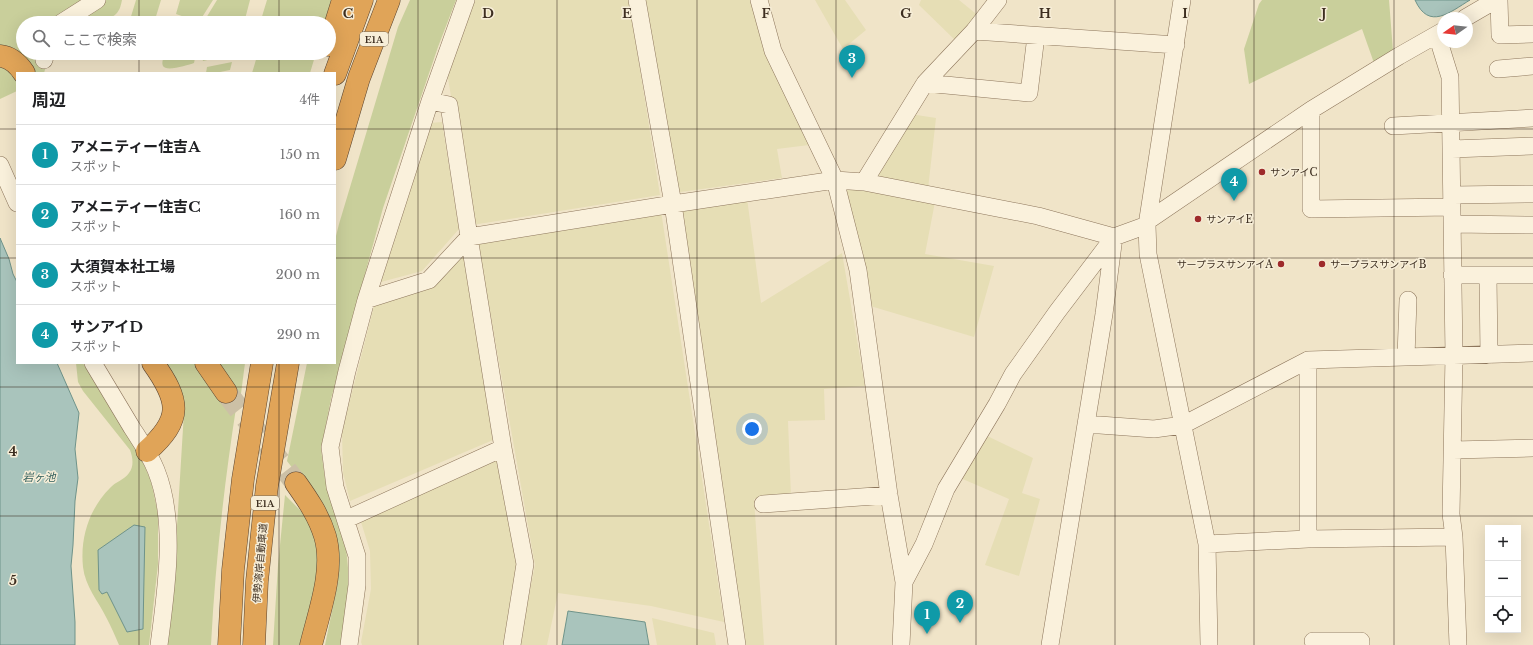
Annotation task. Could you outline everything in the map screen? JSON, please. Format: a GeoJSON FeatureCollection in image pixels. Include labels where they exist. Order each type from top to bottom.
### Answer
{"type":"FeatureCollection","features":[{"type":"Feature","properties":{"kind":"highway"},"geometry":{"type":"LineString","coordinates":[[336,22],[343,0]]}},
{"type":"Feature","properties":{"kind":"highway","name":"E1A"},"geometry":{"type":"LineString","coordinates":[[336,72],[362,0]]}},
{"type":"Feature","properties":{"kind":"highway","name":"E1A"},"geometry":{"type":"LineString","coordinates":[[336,156],[359,78],[389,0]]}},
{"type":"Feature","properties":{"kind":"highway"},"geometry":{"type":"LineString","coordinates":[[0,56],[5,56],[13,60],[23,72]]}},
{"type":"Feature","properties":{"kind":"highway"},"geometry":{"type":"LineString","coordinates":[[321,72],[325,60]]}},
{"type":"Feature","properties":{"kind":"highway"},"geometry":{"type":"LineString","coordinates":[[147,451],[166,431],[172,421],[174,410],[168,388],[154,364]]}},
{"type":"Feature","properties":{"kind":"highway"},"geometry":{"type":"LineString","coordinates":[[207,364],[226,392]]}},
{"type":"Feature","properties":{"kind":"highway","name":"E1A"},"geometry":{"type":"LineString","coordinates":[[229,645],[233,570],[243,479],[262,364]]}},
{"type":"Feature","properties":{"kind":"highway","name":"伊勢湾岸自動車道"},"geometry":{"type":"LineString","coordinates":[[254,645],[257,581],[267,486],[288,364]]}},
{"type":"Feature","properties":{"kind":"highway"},"geometry":{"type":"LineString","coordinates":[[296,483],[311,505],[320,522],[326,538],[328,559],[328,575],[311,645]]}},
{"type":"Feature","properties":{"kind":"street"},"geometry":{"type":"LineString","coordinates":[[71,16],[96,0]]}},
{"type":"Feature","properties":{"kind":"street"},"geometry":{"type":"LineString","coordinates":[[348,645],[357,585],[357,556],[347,519],[336,487],[330,447],[347,371],[366,300],[430,101],[466,0]]}},
{"type":"Feature","properties":{"kind":"street"},"geometry":{"type":"LineString","coordinates":[[637,0],[673,204],[737,645]]}},
{"type":"Feature","properties":{"kind":"street"},"geometry":{"type":"LineString","coordinates":[[759,0],[773,51],[835,180],[858,270],[904,582],[901,645]]}},
{"type":"Feature","properties":{"kind":"street"},"geometry":{"type":"LineString","coordinates":[[864,182],[925,83],[974,31],[998,0]]}},
{"type":"Feature","properties":{"kind":"street"},"geometry":{"type":"LineString","coordinates":[[1182,0],[1148,223],[1148,254],[1207,544],[1209,645]]}},
{"type":"Feature","properties":{"kind":"street"},"geometry":{"type":"LineString","coordinates":[[1473,13],[1496,0]]}},
{"type":"Feature","properties":{"kind":"street"},"geometry":{"type":"LineString","coordinates":[[1499,0],[1500,35],[1533,34]]}},
{"type":"Feature","properties":{"kind":"street"},"geometry":{"type":"LineString","coordinates":[[974,31],[1176,45]]}},
{"type":"Feature","properties":{"kind":"street"},"geometry":{"type":"LineString","coordinates":[[904,582],[924,544],[946,489],[997,404],[1013,374],[1057,312],[1114,237],[1148,223],[1311,110],[1437,35]]}},
{"type":"Feature","properties":{"kind":"street"},"geometry":{"type":"LineString","coordinates":[[925,83],[1029,93],[1036,36]]}},
{"type":"Feature","properties":{"kind":"street"},"geometry":{"type":"LineString","coordinates":[[1443,48],[1450,77],[1452,149],[1452,275],[1454,355],[1451,514],[1454,537],[1458,645]]}},
{"type":"Feature","properties":{"kind":"street"},"geometry":{"type":"LineString","coordinates":[[1498,69],[1533,66]]}},
{"type":"Feature","properties":{"kind":"street"},"geometry":{"type":"LineString","coordinates":[[430,101],[449,105],[503,448],[525,564],[512,645]]}},
{"type":"Feature","properties":{"kind":"street"},"geometry":{"type":"LineString","coordinates":[[1311,110],[1311,209],[1452,201],[1533,194]]}},
{"type":"Feature","properties":{"kind":"street"},"geometry":{"type":"LineString","coordinates":[[1393,126],[1533,118]]}},
{"type":"Feature","properties":{"kind":"street"},"geometry":{"type":"LineString","coordinates":[[1452,149],[1533,146]]}},
{"type":"Feature","properties":{"kind":"street"},"geometry":{"type":"LineString","coordinates":[[0,165],[16,201]]}},
{"type":"Feature","properties":{"kind":"street"},"geometry":{"type":"LineString","coordinates":[[366,300],[429,280],[469,238],[673,204],[835,180],[864,182],[1038,216],[1114,237]]}},
{"type":"Feature","properties":{"kind":"street"},"geometry":{"type":"LineString","coordinates":[[1453,224],[1533,225]]}},
{"type":"Feature","properties":{"kind":"street"},"geometry":{"type":"LineString","coordinates":[[1050,645],[1066,539],[1104,314],[1114,237]]}},
{"type":"Feature","properties":{"kind":"street"},"geometry":{"type":"LineString","coordinates":[[1452,275],[1533,276]]}},
{"type":"Feature","properties":{"kind":"street"},"geometry":{"type":"LineString","coordinates":[[1488,276],[1489,355]]}},
{"type":"Feature","properties":{"kind":"street"},"geometry":{"type":"LineString","coordinates":[[1406,356],[1408,300]]}},
{"type":"Feature","properties":{"kind":"street"},"geometry":{"type":"LineString","coordinates":[[1086,424],[1154,429],[1183,425],[1308,360],[1406,356],[1533,354]]}},
{"type":"Feature","properties":{"kind":"street"},"geometry":{"type":"LineString","coordinates":[[1308,360],[1308,539]]}},
{"type":"Feature","properties":{"kind":"street"},"geometry":{"type":"LineString","coordinates":[[94,364],[147,451],[163,490],[166,516],[167,561],[159,645]]}},
{"type":"Feature","properties":{"kind":"street"},"geometry":{"type":"LineString","coordinates":[[347,519],[503,448]]}},
{"type":"Feature","properties":{"kind":"street"},"geometry":{"type":"LineString","coordinates":[[1453,450],[1533,448]]}},
{"type":"Feature","properties":{"kind":"street"},"geometry":{"type":"LineString","coordinates":[[762,504],[890,495]]}},
{"type":"Feature","properties":{"kind":"street"},"geometry":{"type":"LineString","coordinates":[[1207,544],[1308,539],[1454,537]]}},
{"type":"Feature","properties":{"kind":"street"},"geometry":{"type":"LineString","coordinates":[[1313,641],[1361,641],[1360,645]]}},
{"type":"Feature","properties":{"kind":"shaded area"},"geometry":{"type":"Polygon","coordinates":[[[472,0],[629,0],[660,195],[472,225],[447,72],[472,0]]]}},
{"type":"Feature","properties":{"kind":"shaded area"},"geometry":{"type":"Polygon","coordinates":[[[641,0],[752,0],[809,145],[777,149],[782,178],[673,193],[641,0]]]}},
{"type":"Feature","properties":{"kind":"shaded area"},"geometry":{"type":"Polygon","coordinates":[[[815,0],[845,0],[866,30],[843,49],[815,0]]]}},
{"type":"Feature","properties":{"kind":"shaded area"},"geometry":{"type":"Polygon","coordinates":[[[921,0],[959,0],[980,17],[956,41],[919,5],[921,0]]]}},
{"type":"Feature","properties":{"kind":"shaded area"},"geometry":{"type":"Polygon","coordinates":[[[910,114],[936,118],[928,189],[872,178],[910,114]]]}},
{"type":"Feature","properties":{"kind":"shaded area"},"geometry":{"type":"Polygon","coordinates":[[[442,122],[459,229],[422,271],[381,282],[430,123],[442,122]]]}},
{"type":"Feature","properties":{"kind":"shaded area"},"geometry":{"type":"Polygon","coordinates":[[[838,183],[935,202],[925,254],[994,266],[974,337],[867,305],[838,183]]]}},
{"type":"Feature","properties":{"kind":"shaded area"},"geometry":{"type":"Polygon","coordinates":[[[747,198],[761,303],[842,253],[865,386],[824,389],[825,420],[788,421],[791,496],[754,499],[764,645],[746,645],[677,205],[747,198]]]}},
{"type":"Feature","properties":{"kind":"shaded area"},"geometry":{"type":"Polygon","coordinates":[[[661,211],[724,622],[651,606],[558,593],[547,645],[519,645],[535,565],[477,238],[661,211]]]}},
{"type":"Feature","properties":{"kind":"shaded area"},"geometry":{"type":"Polygon","coordinates":[[[462,247],[493,440],[350,501],[343,473],[342,432],[376,298],[430,283],[462,247]]]}},
{"type":"Feature","properties":{"kind":"shaded area"},"geometry":{"type":"Polygon","coordinates":[[[983,434],[1033,458],[1022,493],[1040,499],[1019,576],[985,565],[1009,499],[958,477],[983,434]]]}},
{"type":"Feature","properties":{"kind":"shaded area"},"geometry":{"type":"Polygon","coordinates":[[[500,449],[522,564],[508,642],[502,645],[362,645],[361,642],[371,589],[370,551],[357,509],[500,449]]]}},
{"type":"Feature","properties":{"kind":"shaded area"},"geometry":{"type":"Polygon","coordinates":[[[652,618],[714,633],[716,645],[657,645],[652,618]]]}},
{"type":"Feature","properties":{"kind":"green space"},"geometry":{"type":"Polygon","coordinates":[[[0,0],[122,0],[119,9],[116,14],[112,16],[16,16],[16,60],[48,60],[44,72],[16,72],[16,91],[0,99],[0,0]]]}},
{"type":"Feature","properties":{"kind":"green space"},"geometry":{"type":"Polygon","coordinates":[[[136,0],[161,0],[156,16],[131,16],[136,0]]]}},
{"type":"Feature","properties":{"kind":"green space"},"geometry":{"type":"Polygon","coordinates":[[[180,0],[213,0],[203,16],[182,16],[176,14],[180,0]]]}},
{"type":"Feature","properties":{"kind":"green space"},"geometry":{"type":"Polygon","coordinates":[[[217,0],[250,0],[246,16],[207,16],[217,0]]]}},
{"type":"Feature","properties":{"kind":"green space"},"geometry":{"type":"Polygon","coordinates":[[[267,0],[332,0],[327,16],[262,16],[267,0]]]}},
{"type":"Feature","properties":{"kind":"green space"},"geometry":{"type":"Polygon","coordinates":[[[410,0],[456,0],[438,47],[383,208],[331,399],[321,449],[325,479],[346,547],[349,578],[342,645],[325,645],[338,582],[338,545],[322,507],[287,461],[307,364],[336,364],[336,236],[398,27],[410,0]]]}},
{"type":"Feature","properties":{"kind":"green space"},"geometry":{"type":"Polygon","coordinates":[[[1262,0],[1389,0],[1393,51],[1374,63],[1362,29],[1249,84],[1244,49],[1259,4],[1262,0]]]}},
{"type":"Feature","properties":{"kind":"green space"},"geometry":{"type":"Polygon","coordinates":[[[195,60],[194,63],[177,68],[165,68],[162,61],[195,60]]]}},
{"type":"Feature","properties":{"kind":"green space"},"geometry":{"type":"Polygon","coordinates":[[[256,60],[314,60],[310,72],[252,72],[256,60]]]}},
{"type":"Feature","properties":{"kind":"green space"},"geometry":{"type":"Polygon","coordinates":[[[232,62],[230,70],[220,72],[206,72],[207,67],[232,62]]]}},
{"type":"Feature","properties":{"kind":"green space"},"geometry":{"type":"Polygon","coordinates":[[[76,364],[84,364],[141,458],[151,481],[158,514],[158,564],[149,645],[119,645],[108,620],[86,581],[84,574],[82,556],[83,545],[91,515],[96,505],[110,488],[129,473],[132,468],[132,456],[130,450],[83,391],[78,382],[76,364]]]}},
{"type":"Feature","properties":{"kind":"green space"},"geometry":{"type":"Polygon","coordinates":[[[166,364],[245,364],[239,409],[236,408],[224,496],[211,645],[165,645],[174,576],[184,412],[166,364]]]}},
{"type":"Feature","properties":{"kind":"green space"},"geometry":{"type":"Polygon","coordinates":[[[285,495],[306,516],[319,540],[321,568],[303,645],[273,645],[278,565],[285,495]]]}},
{"type":"Feature","properties":{"kind":"water"},"geometry":{"type":"Polygon","coordinates":[[[1415,0],[1470,0],[1450,12],[1437,12],[1437,16],[1427,15],[1415,0]]]}},
{"type":"Feature","properties":{"kind":"water","name":"岩ヶ池"},"geometry":{"type":"Polygon","coordinates":[[[0,238],[16,280],[16,364],[57,364],[79,413],[75,449],[78,478],[71,566],[75,645],[0,645],[0,238]]]}},
{"type":"Feature","properties":{"kind":"water"},"geometry":{"type":"Polygon","coordinates":[[[134,525],[145,527],[143,629],[127,632],[107,592],[102,594],[99,590],[98,550],[134,525]]]}},
{"type":"Feature","properties":{"kind":"water"},"geometry":{"type":"Polygon","coordinates":[[[568,611],[645,622],[649,645],[562,645],[568,611]]]}},
{"type":"Feature","properties":{"kind":"tunnel"},"geometry":{"type":"LineString","coordinates":[[226,392],[296,483]]}},
{"type":"Feature","properties":{"kind":"place","name":"大須賀本社工場"},"geometry":{"type":"Point","coordinates":[852,78]}},
{"type":"Feature","properties":{"kind":"place","name":"サンアイC"},"geometry":{"type":"Point","coordinates":[1262,172]}},
{"type":"Feature","properties":{"kind":"place","name":"サンアイD"},"geometry":{"type":"Point","coordinates":[1234,201]}},
{"type":"Feature","properties":{"kind":"place","name":"サンアイE"},"geometry":{"type":"Point","coordinates":[1198,219]}},
{"type":"Feature","properties":{"kind":"place","name":"サープラスサンアイA"},"geometry":{"type":"Point","coordinates":[1281,264]}},
{"type":"Feature","properties":{"kind":"place","name":"サープラスサンアイB"},"geometry":{"type":"Point","coordinates":[1322,264]}},
{"type":"Feature","properties":{"kind":"place","name":"アメニティー住吉C"},"geometry":{"type":"Point","coordinates":[960,623]}},
{"type":"Feature","properties":{"kind":"place","name":"アメニティー住吉A"},"geometry":{"type":"Point","coordinates":[927,634]}}]}
